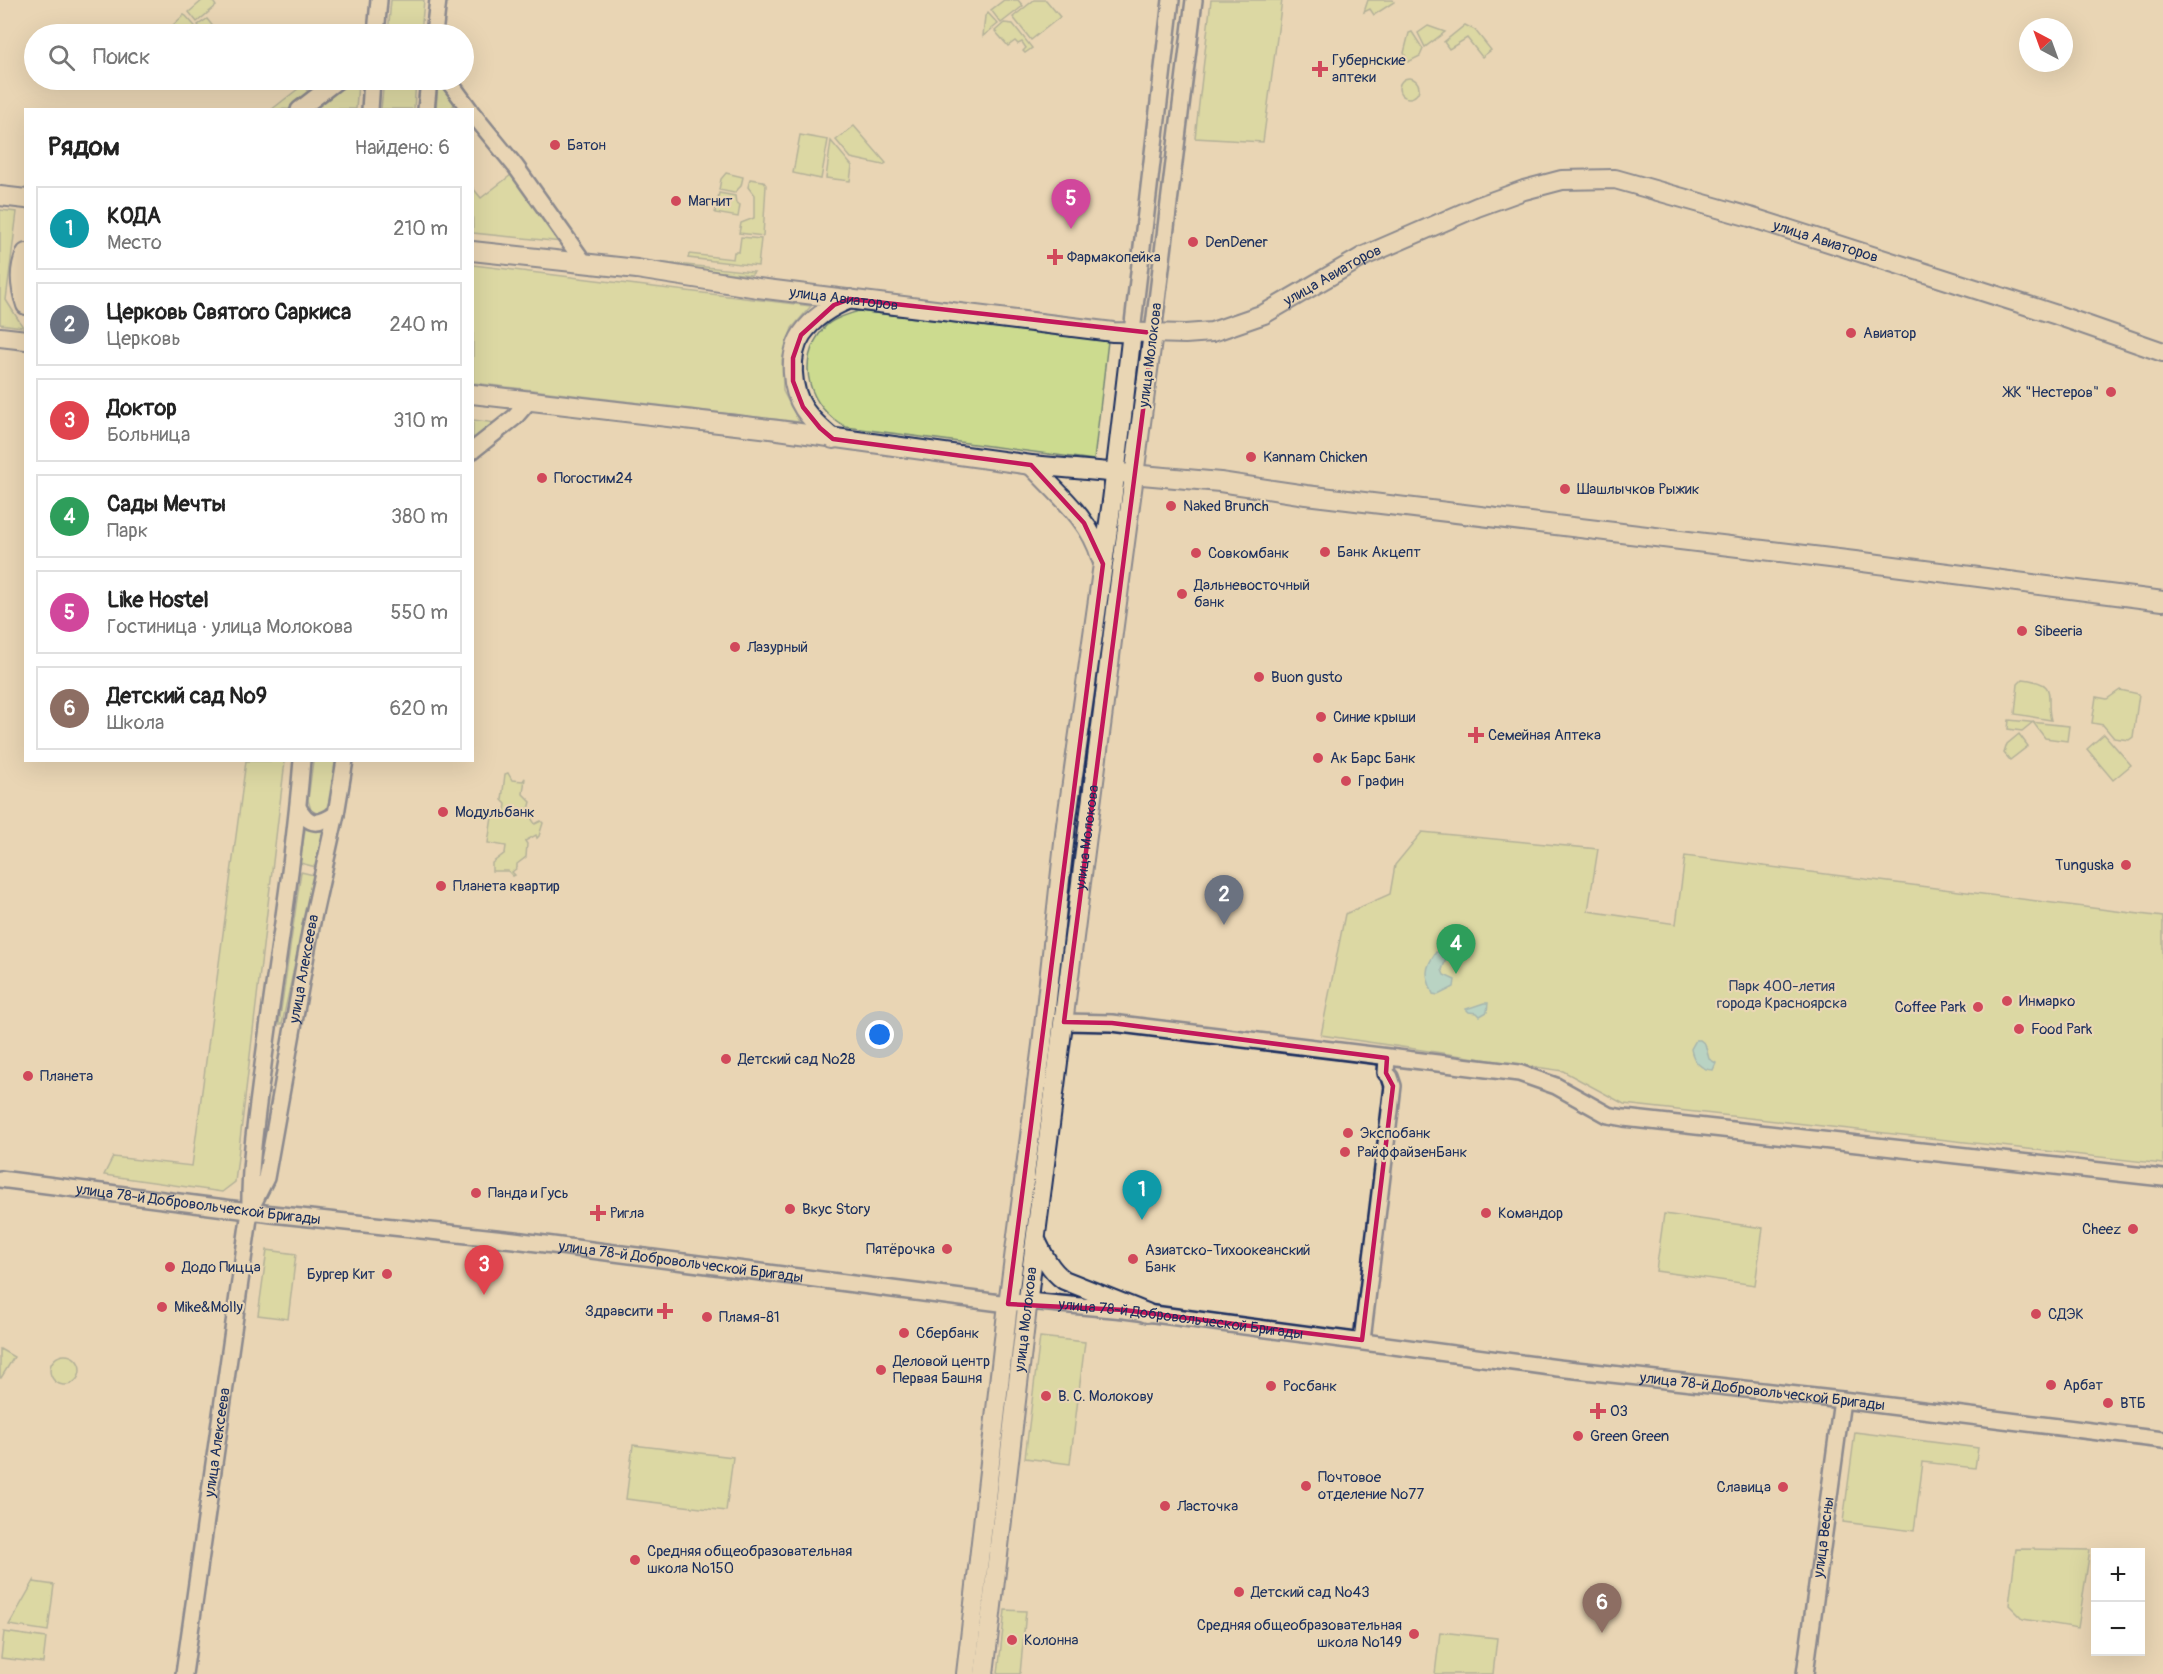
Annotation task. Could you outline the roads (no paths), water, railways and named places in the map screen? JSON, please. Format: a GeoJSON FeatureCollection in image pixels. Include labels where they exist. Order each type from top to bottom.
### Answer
{"type":"FeatureCollection","features":[{"type":"Feature","properties":{"kind":"main road","name":"улица Авиаторов"},"geometry":{"type":"LineString","coordinates":[[474,251],[1113,332],[1212,332],[1264,314],[1364,256],[1477,207],[1524,190],[1562,180],[1614,179],[1762,220],[2163,352]]}},
{"type":"Feature","properties":{"kind":"main road"},"geometry":{"type":"LineString","coordinates":[[0,196],[24,199]]}},
{"type":"Feature","properties":{"kind":"main road"},"geometry":{"type":"LineString","coordinates":[[24,256],[20,286],[24,299]]}},
{"type":"Feature","properties":{"kind":"main road"},"geometry":{"type":"LineString","coordinates":[[833,439],[803,408],[793,381],[794,358],[801,335],[812,323],[834,305],[850,299]]}},
{"type":"Feature","properties":{"kind":"main road","name":"улица Молокова"},"geometry":{"type":"LineString","coordinates":[[966,1674],[1008,1304],[1042,1045],[1066,825],[1115,473],[1132,332]]}},
{"type":"Feature","properties":{"kind":"main road","name":"улица Молокова"},"geometry":{"type":"LineString","coordinates":[[984,1674],[1028,1301],[1153,333]]}},
{"type":"Feature","properties":{"kind":"main road"},"geometry":{"type":"LineString","coordinates":[[0,337],[24,340]]}},
{"type":"Feature","properties":{"kind":"main road"},"geometry":{"type":"LineString","coordinates":[[474,394],[778,430],[1031,465],[1220,482],[1306,495],[2163,600]]}},
{"type":"Feature","properties":{"kind":"main road"},"geometry":{"type":"LineString","coordinates":[[1031,465],[1084,523],[1096,541],[1102,564]]}},
{"type":"Feature","properties":{"kind":"main road"},"geometry":{"type":"LineString","coordinates":[[1036,1240],[1049,1265],[1064,1280],[1147,1313]]}},
{"type":"Feature","properties":{"kind":"street"},"geometry":{"type":"LineString","coordinates":[[377,24],[379,0]]}},
{"type":"Feature","properties":{"kind":"street"},"geometry":{"type":"LineString","coordinates":[[435,24],[438,0]]}},
{"type":"Feature","properties":{"kind":"street","name":"улица Молокова"},"geometry":{"type":"LineString","coordinates":[[1132,332],[1171,0]]}},
{"type":"Feature","properties":{"kind":"street","name":"улица Молокова"},"geometry":{"type":"LineString","coordinates":[[1153,333],[1194,0]]}},
{"type":"Feature","properties":{"kind":"street"},"geometry":{"type":"LineString","coordinates":[[302,108],[325,90]]}},
{"type":"Feature","properties":{"kind":"street"},"geometry":{"type":"LineString","coordinates":[[370,108],[371,90]]}},
{"type":"Feature","properties":{"kind":"street"},"geometry":{"type":"LineString","coordinates":[[426,108],[428,90]]}},
{"type":"Feature","properties":{"kind":"street"},"geometry":{"type":"LineString","coordinates":[[455,90],[469,108]]}},
{"type":"Feature","properties":{"kind":"street"},"geometry":{"type":"LineString","coordinates":[[474,115],[522,176],[585,264]]}},
{"type":"Feature","properties":{"kind":"street"},"geometry":{"type":"LineString","coordinates":[[474,450],[515,417],[528,402]]}},
{"type":"Feature","properties":{"kind":"street","name":"улица Алексеева"},"geometry":{"type":"LineString","coordinates":[[184,1674],[250,1211],[249,1175],[298,807],[302,762]]}},
{"type":"Feature","properties":{"kind":"street","name":"улица Алексеева"},"geometry":{"type":"LineString","coordinates":[[250,1211],[266,1178],[311,927],[336,814],[345,762]]}},
{"type":"Feature","properties":{"kind":"street"},"geometry":{"type":"LineString","coordinates":[[298,807],[303,816],[312,822],[320,823],[336,814]]}},
{"type":"Feature","properties":{"kind":"street"},"geometry":{"type":"LineString","coordinates":[[1064,1022],[1112,1023],[1387,1065],[1519,1073],[1556,1086],[1608,1115],[1624,1118],[2163,1178]]}},
{"type":"Feature","properties":{"kind":"street"},"geometry":{"type":"LineString","coordinates":[[1362,1340],[1393,1086],[1387,1065]]}},
{"type":"Feature","properties":{"kind":"street","name":"улица 78-й Добровольческой Бригады"},"geometry":{"type":"LineString","coordinates":[[0,1179],[250,1211],[514,1240],[1008,1304],[1028,1301],[1147,1313],[1558,1368],[2163,1440]]}},
{"type":"Feature","properties":{"kind":"street","name":"улица Весны"},"geometry":{"type":"LineString","coordinates":[[1804,1674],[1842,1400]]}},
{"type":"Feature","properties":{"kind":"water"},"geometry":{"type":"Polygon","coordinates":[[[1436,952],[1445,953],[1446,959],[1442,970],[1444,975],[1455,980],[1454,987],[1438,995],[1433,994],[1427,972],[1429,963],[1436,952]]]}},
{"type":"Feature","properties":{"kind":"water"},"geometry":{"type":"Polygon","coordinates":[[[1488,1003],[1487,1012],[1480,1016],[1466,1009],[1488,1003]]]}},
{"type":"Feature","properties":{"kind":"water"},"geometry":{"type":"Polygon","coordinates":[[[1696,1040],[1705,1044],[1709,1059],[1716,1063],[1713,1070],[1701,1067],[1694,1057],[1691,1049],[1696,1040]]]}},
{"type":"Feature","properties":{"kind":"place","name":"Губернские аптеки"},"geometry":{"type":"Point","coordinates":[1320,69]}},
{"type":"Feature","properties":{"kind":"place","name":"Батон"},"geometry":{"type":"Point","coordinates":[555,145]}},
{"type":"Feature","properties":{"kind":"place","name":"Магнит"},"geometry":{"type":"Point","coordinates":[676,201]}},
{"type":"Feature","properties":{"kind":"place","name":"Like Hostel"},"geometry":{"type":"Point","coordinates":[1071,229]}},
{"type":"Feature","properties":{"kind":"place","name":"DenDener"},"geometry":{"type":"Point","coordinates":[1193,242]}},
{"type":"Feature","properties":{"kind":"place","name":"Фармакопейка"},"geometry":{"type":"Point","coordinates":[1055,257]}},
{"type":"Feature","properties":{"kind":"place","name":"Авиатор"},"geometry":{"type":"Point","coordinates":[1851,333]}},
{"type":"Feature","properties":{"kind":"place","name":"ЖК \"Нестеров\""},"geometry":{"type":"Point","coordinates":[2111,392]}},
{"type":"Feature","properties":{"kind":"place","name":"Kannam Chicken"},"geometry":{"type":"Point","coordinates":[1251,457]}},
{"type":"Feature","properties":{"kind":"place","name":"Погостим24"},"geometry":{"type":"Point","coordinates":[542,478]}},
{"type":"Feature","properties":{"kind":"place","name":"Шашлычков Рыжик"},"geometry":{"type":"Point","coordinates":[1565,489]}},
{"type":"Feature","properties":{"kind":"place","name":"Naked Brunch"},"geometry":{"type":"Point","coordinates":[1171,506]}},
{"type":"Feature","properties":{"kind":"place","name":"Банк Акцепт"},"geometry":{"type":"Point","coordinates":[1325,552]}},
{"type":"Feature","properties":{"kind":"place","name":"Совкомбанк"},"geometry":{"type":"Point","coordinates":[1196,553]}},
{"type":"Feature","properties":{"kind":"place","name":"Дальневосточный банк"},"geometry":{"type":"Point","coordinates":[1182,594]}},
{"type":"Feature","properties":{"kind":"place","name":"Sibeeria"},"geometry":{"type":"Point","coordinates":[2022,631]}},
{"type":"Feature","properties":{"kind":"place","name":"Лазурный"},"geometry":{"type":"Point","coordinates":[735,647]}},
{"type":"Feature","properties":{"kind":"place","name":"Buon gusto"},"geometry":{"type":"Point","coordinates":[1259,677]}},
{"type":"Feature","properties":{"kind":"place","name":"Синие крыши"},"geometry":{"type":"Point","coordinates":[1321,717]}},
{"type":"Feature","properties":{"kind":"place","name":"Семейная Аптека"},"geometry":{"type":"Point","coordinates":[1476,735]}},
{"type":"Feature","properties":{"kind":"place","name":"Ак Барс Банк"},"geometry":{"type":"Point","coordinates":[1318,758]}},
{"type":"Feature","properties":{"kind":"place","name":"Графин"},"geometry":{"type":"Point","coordinates":[1346,781]}},
{"type":"Feature","properties":{"kind":"place","name":"Модульбанк"},"geometry":{"type":"Point","coordinates":[443,812]}},
{"type":"Feature","properties":{"kind":"place","name":"Tunguska"},"geometry":{"type":"Point","coordinates":[2126,865]}},
{"type":"Feature","properties":{"kind":"place","name":"Планета квартир"},"geometry":{"type":"Point","coordinates":[441,886]}},
{"type":"Feature","properties":{"kind":"place","name":"Церковь Святого Саркиса"},"geometry":{"type":"Point","coordinates":[1224,925]}},
{"type":"Feature","properties":{"kind":"place","name":"Сады Мечты"},"geometry":{"type":"Point","coordinates":[1456,974]}},
{"type":"Feature","properties":{"kind":"place","name":"Инмарко"},"geometry":{"type":"Point","coordinates":[2007,1001]}},
{"type":"Feature","properties":{"kind":"place","name":"Coffee Park"},"geometry":{"type":"Point","coordinates":[1978,1007]}},
{"type":"Feature","properties":{"kind":"place","name":"Food Park"},"geometry":{"type":"Point","coordinates":[2019,1029]}},
{"type":"Feature","properties":{"kind":"place","name":"Детский сад №28"},"geometry":{"type":"Point","coordinates":[726,1059]}},
{"type":"Feature","properties":{"kind":"place","name":"Планета"},"geometry":{"type":"Point","coordinates":[28,1076]}},
{"type":"Feature","properties":{"kind":"place","name":"Экспобанк"},"geometry":{"type":"Point","coordinates":[1348,1133]}},
{"type":"Feature","properties":{"kind":"place","name":"РайффайзенБанк"},"geometry":{"type":"Point","coordinates":[1345,1152]}},
{"type":"Feature","properties":{"kind":"place","name":"Панда и Гусь"},"geometry":{"type":"Point","coordinates":[476,1193]}},
{"type":"Feature","properties":{"kind":"place","name":"Вкус Story"},"geometry":{"type":"Point","coordinates":[790,1209]}},
{"type":"Feature","properties":{"kind":"place","name":"Ригла"},"geometry":{"type":"Point","coordinates":[598,1213]}},
{"type":"Feature","properties":{"kind":"place","name":"Командор"},"geometry":{"type":"Point","coordinates":[1486,1213]}},
{"type":"Feature","properties":{"kind":"place","name":"КОДА"},"geometry":{"type":"Point","coordinates":[1142,1220]}},
{"type":"Feature","properties":{"kind":"place","name":"Cheez"},"geometry":{"type":"Point","coordinates":[2133,1229]}},
{"type":"Feature","properties":{"kind":"place","name":"Пятёрочка"},"geometry":{"type":"Point","coordinates":[947,1249]}},
{"type":"Feature","properties":{"kind":"place","name":"Азиатско-Тихоокеанский Банк"},"geometry":{"type":"Point","coordinates":[1133,1259]}},
{"type":"Feature","properties":{"kind":"place","name":"Додо Пицца"},"geometry":{"type":"Point","coordinates":[170,1267]}},
{"type":"Feature","properties":{"kind":"place","name":"Бургер Кит"},"geometry":{"type":"Point","coordinates":[387,1274]}},
{"type":"Feature","properties":{"kind":"place","name":"Доктор"},"geometry":{"type":"Point","coordinates":[484,1295]}},
{"type":"Feature","properties":{"kind":"place","name":"Mike&Molly"},"geometry":{"type":"Point","coordinates":[162,1307]}},
{"type":"Feature","properties":{"kind":"place","name":"Здравсити"},"geometry":{"type":"Point","coordinates":[665,1311]}},
{"type":"Feature","properties":{"kind":"place","name":"СДЭК"},"geometry":{"type":"Point","coordinates":[2036,1314]}},
{"type":"Feature","properties":{"kind":"place","name":"Пламя-81"},"geometry":{"type":"Point","coordinates":[707,1317]}},
{"type":"Feature","properties":{"kind":"place","name":"Сбербанк"},"geometry":{"type":"Point","coordinates":[904,1333]}},
{"type":"Feature","properties":{"kind":"place","name":"Деловой центр Первая Башня"},"geometry":{"type":"Point","coordinates":[881,1370]}},
{"type":"Feature","properties":{"kind":"place","name":"Арбат"},"geometry":{"type":"Point","coordinates":[2051,1385]}},
{"type":"Feature","properties":{"kind":"place","name":"Росбанк"},"geometry":{"type":"Point","coordinates":[1271,1386]}},
{"type":"Feature","properties":{"kind":"place","name":"В. С. Молокову"},"geometry":{"type":"Point","coordinates":[1046,1396]}},
{"type":"Feature","properties":{"kind":"place","name":"ВТБ"},"geometry":{"type":"Point","coordinates":[2108,1403]}},
{"type":"Feature","properties":{"kind":"place","name":"O3"},"geometry":{"type":"Point","coordinates":[1598,1411]}},
{"type":"Feature","properties":{"kind":"place","name":"Green Green"},"geometry":{"type":"Point","coordinates":[1578,1436]}},
{"type":"Feature","properties":{"kind":"place","name":"Почтовое отделение №77"},"geometry":{"type":"Point","coordinates":[1306,1486]}},
{"type":"Feature","properties":{"kind":"place","name":"Славица"},"geometry":{"type":"Point","coordinates":[1783,1487]}},
{"type":"Feature","properties":{"kind":"place","name":"Ласточка"},"geometry":{"type":"Point","coordinates":[1165,1506]}},
{"type":"Feature","properties":{"kind":"place","name":"Средняя общеобразовательная школа №150"},"geometry":{"type":"Point","coordinates":[635,1560]}},
{"type":"Feature","properties":{"kind":"place","name":"Детский сад №43"},"geometry":{"type":"Point","coordinates":[1239,1592]}},
{"type":"Feature","properties":{"kind":"place","name":"Детский сад №9"},"geometry":{"type":"Point","coordinates":[1602,1633]}},
{"type":"Feature","properties":{"kind":"place","name":"Средняя общеобразовательная школа №149"},"geometry":{"type":"Point","coordinates":[1414,1634]}},
{"type":"Feature","properties":{"kind":"place","name":"Колонна"},"geometry":{"type":"Point","coordinates":[1012,1640]}},
{"type":"Feature","properties":{"kind":"park label","name":"Парк 400-летия города Красноярска"},"geometry":{"type":"Point","coordinates":[1782,994]}}]}
